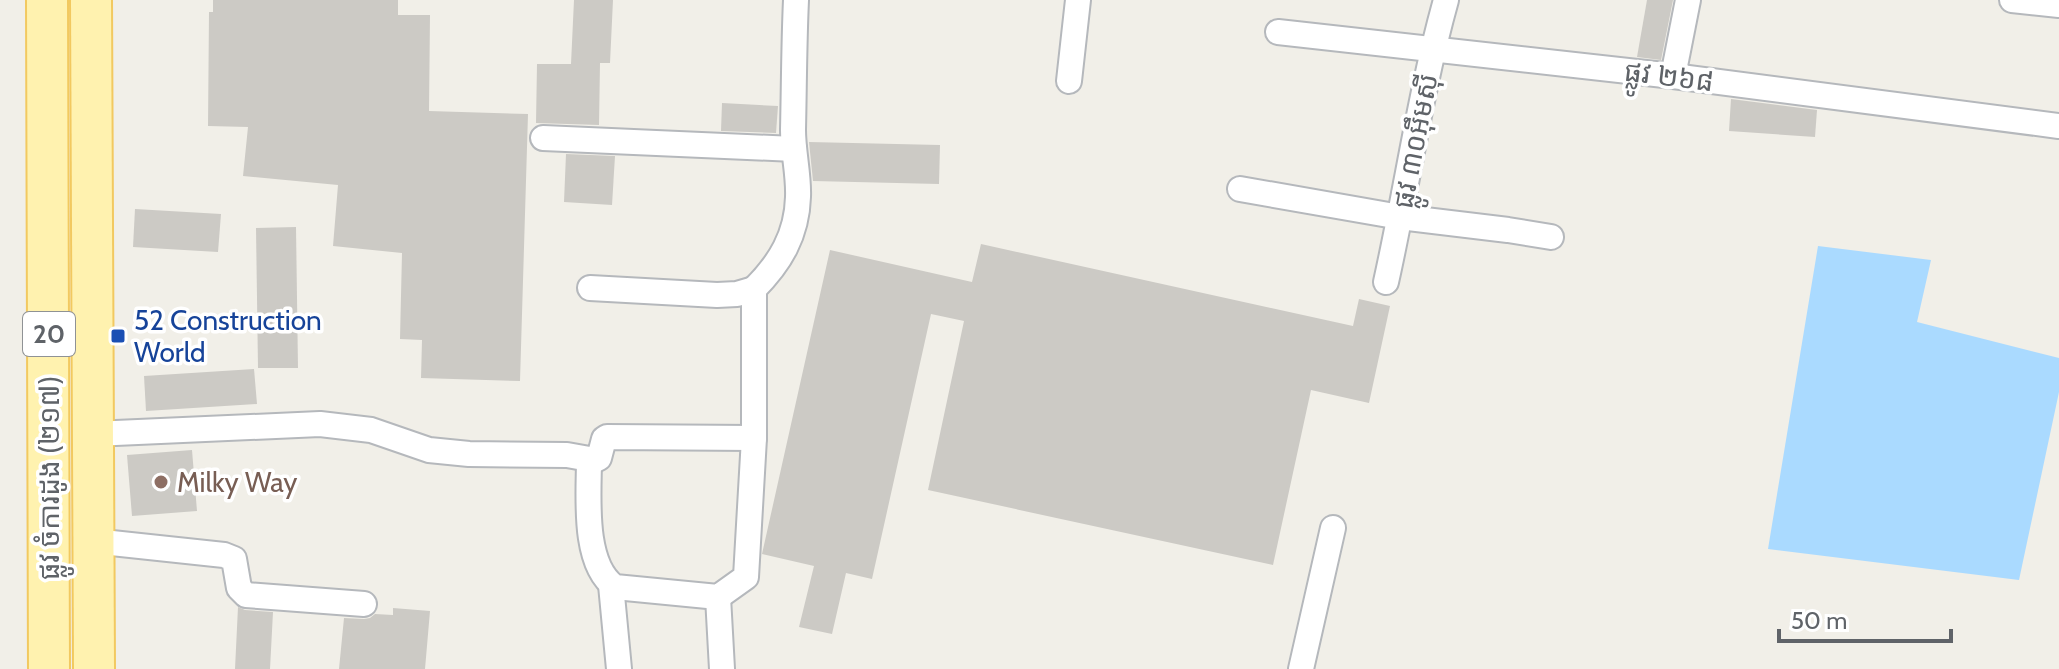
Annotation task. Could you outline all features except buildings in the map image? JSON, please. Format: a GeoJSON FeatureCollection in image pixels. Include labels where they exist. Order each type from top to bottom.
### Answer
{"type":"FeatureCollection","features":[{"type":"Feature","properties":{"kind":"main road","name":"ផ្លូវ ចំការដូង (២១៧)"},"geometry":{"type":"LineString","coordinates":[[47,0],[49,669]]}},
{"type":"Feature","properties":{"kind":"main road","name":"ផ្លូវ ចំការដូង (២១៧)"},"geometry":{"type":"LineString","coordinates":[[91,0],[94,669]]}},
{"type":"Feature","properties":{"kind":"street"},"geometry":{"type":"LineString","coordinates":[[590,288],[737,294],[754,289],[778,262],[793,232],[798,196],[794,149],[796,0]]}},
{"type":"Feature","properties":{"kind":"street"},"geometry":{"type":"LineString","coordinates":[[1069,81],[1078,0]]}},
{"type":"Feature","properties":{"kind":"street","name":"ផ្លូវ ៣០អ៊ឹមស៊ី"},"geometry":{"type":"LineString","coordinates":[[1386,282],[1432,48],[1446,0]]}},
{"type":"Feature","properties":{"kind":"street"},"geometry":{"type":"LineString","coordinates":[[1673,76],[1688,0]]}},
{"type":"Feature","properties":{"kind":"street"},"geometry":{"type":"LineString","coordinates":[[2012,0],[2059,5]]}},
{"type":"Feature","properties":{"kind":"street","name":"ផ្លូវ ២៦៨"},"geometry":{"type":"LineString","coordinates":[[1278,32],[1673,76],[2059,126]]}},
{"type":"Feature","properties":{"kind":"street"},"geometry":{"type":"LineString","coordinates":[[543,138],[794,149]]}},
{"type":"Feature","properties":{"kind":"street"},"geometry":{"type":"LineString","coordinates":[[1240,189],[1400,217],[1551,237]]}},
{"type":"Feature","properties":{"kind":"street"},"geometry":{"type":"LineString","coordinates":[[611,585],[718,597],[746,577],[754,438],[754,289]]}},
{"type":"Feature","properties":{"kind":"street"},"geometry":{"type":"LineString","coordinates":[[93,434],[320,424],[371,430],[429,450],[469,454],[567,455],[589,459],[598,459],[607,437],[754,438]]}},
{"type":"Feature","properties":{"kind":"street"},"geometry":{"type":"LineString","coordinates":[[589,459],[589,528],[598,563],[611,585],[619,669]]}},
{"type":"Feature","properties":{"kind":"street"},"geometry":{"type":"LineString","coordinates":[[1301,669],[1333,528]]}},
{"type":"Feature","properties":{"kind":"street"},"geometry":{"type":"LineString","coordinates":[[93,541],[224,555],[234,559],[239,588],[246,595],[364,604]]}},
{"type":"Feature","properties":{"kind":"street"},"geometry":{"type":"LineString","coordinates":[[718,597],[722,669]]}},
{"type":"Feature","properties":{"kind":"water"},"geometry":{"type":"Polygon","coordinates":[[[1818,246],[1931,260],[1917,322],[2059,358],[2059,392],[2019,580],[1768,549],[1818,246]]]}},
{"type":"Feature","properties":{"kind":"place","name":"52 Construction World"},"geometry":{"type":"Point","coordinates":[118,336]}},
{"type":"Feature","properties":{"kind":"place","name":"Milky Way"},"geometry":{"type":"Point","coordinates":[161,482]}}]}
